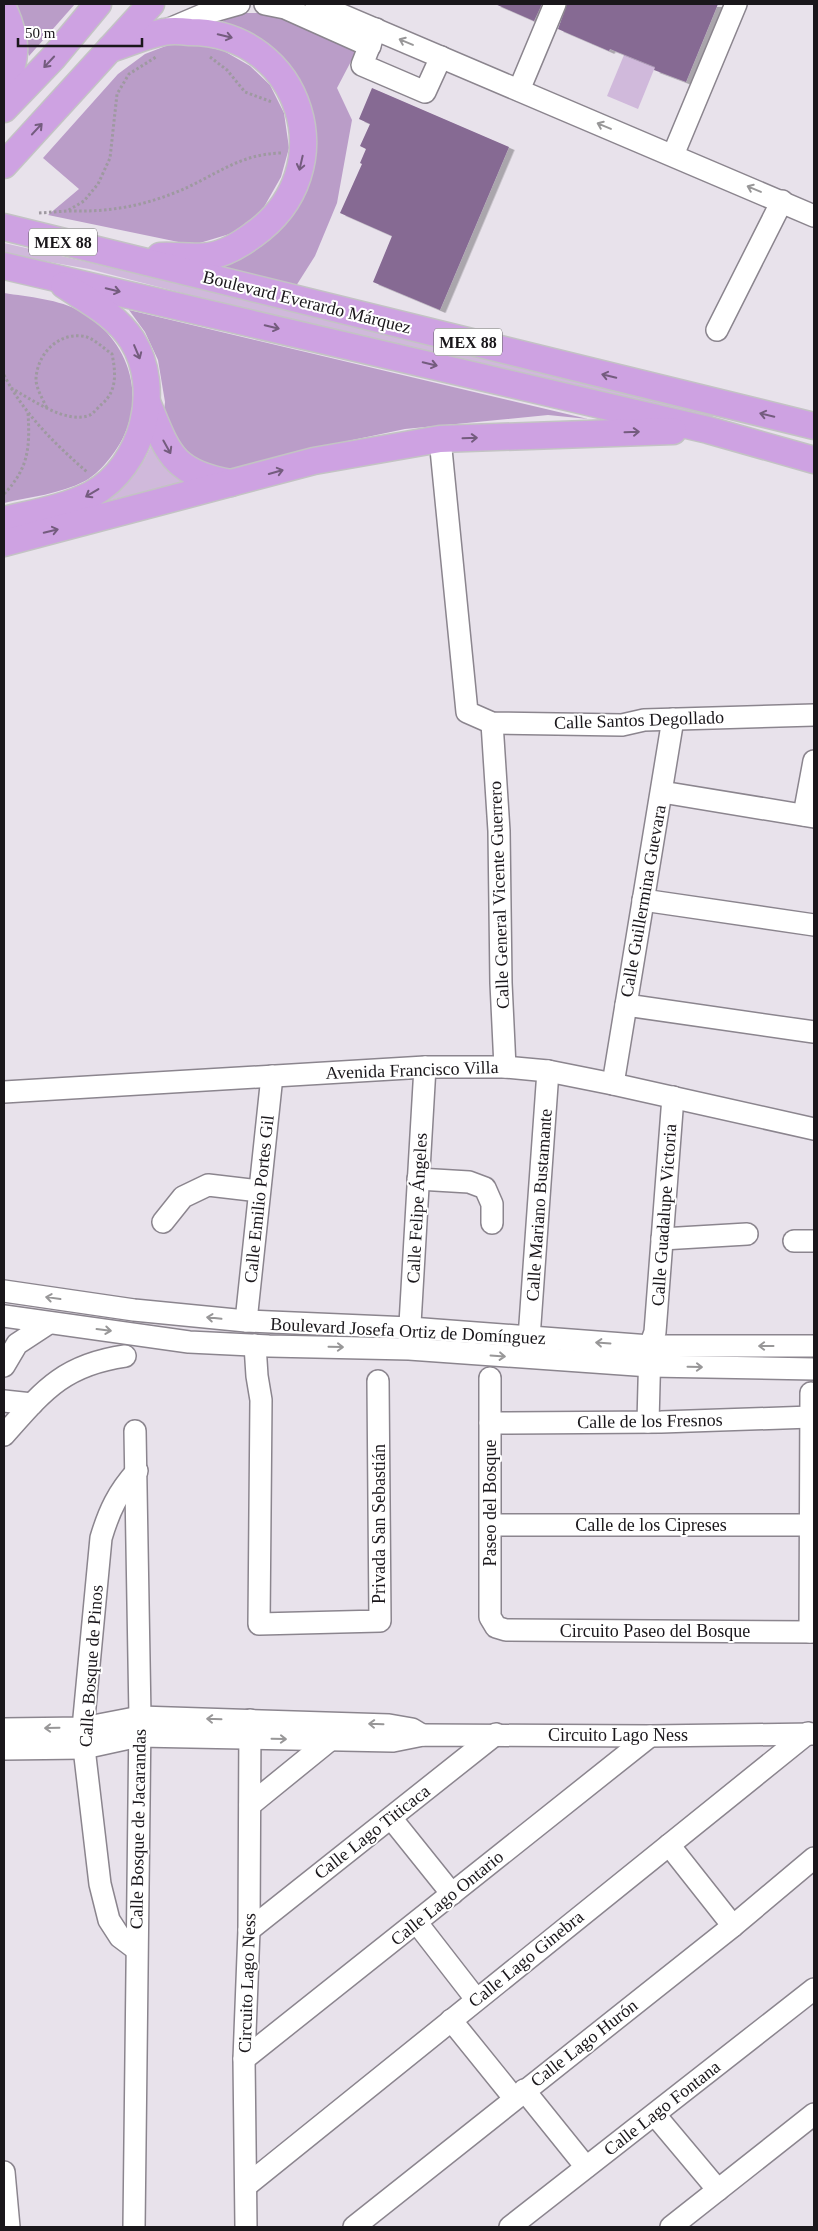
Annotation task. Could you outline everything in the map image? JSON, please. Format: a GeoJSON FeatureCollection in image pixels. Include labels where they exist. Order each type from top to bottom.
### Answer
{"type":"FeatureCollection","features":[{"type":"Feature","properties":{"kind":"main road"},"geometry":{"type":"LineString","coordinates":[[4,110],[98,4]]}},
{"type":"Feature","properties":{"kind":"main road"},"geometry":{"type":"LineString","coordinates":[[81,25],[110,4]]}},
{"type":"Feature","properties":{"kind":"main road"},"geometry":{"type":"LineString","coordinates":[[110,49],[137,4]]}},
{"type":"Feature","properties":{"kind":"main road"},"geometry":{"type":"LineString","coordinates":[[4,165],[151,4]]}},
{"type":"Feature","properties":{"kind":"main road"},"geometry":{"type":"LineString","coordinates":[[4,10],[13,29],[16,57],[4,94]]}},
{"type":"Feature","properties":{"kind":"main road"},"geometry":{"type":"LineString","coordinates":[[110,49],[162,43],[206,32],[232,37],[257,52],[278,73],[294,97],[303,127],[303,160],[292,193],[270,223],[242,243],[210,256],[123,257]]}},
{"type":"Feature","properties":{"kind":"main road","name":"Boulevard Everardo Márquez"},"geometry":{"type":"LineString","coordinates":[[4,228],[814,426]]}},
{"type":"Feature","properties":{"kind":"main road","name":"MEX 88"},"geometry":{"type":"LineString","coordinates":[[4,266],[708,430],[814,460]]}},
{"type":"Feature","properties":{"kind":"main road"},"geometry":{"type":"LineString","coordinates":[[4,520],[71,503],[93,493],[113,478],[127,460],[140,435],[147,402],[146,372],[132,340],[110,315],[49,275]]}},
{"type":"Feature","properties":{"kind":"main road"},"geometry":{"type":"LineString","coordinates":[[147,402],[166,448],[183,468],[213,480],[236,483]]}},
{"type":"Feature","properties":{"kind":"main road"},"geometry":{"type":"LineString","coordinates":[[4,543],[314,461],[440,439],[708,430]]}},
{"type":"Feature","properties":{"kind":"street"},"geometry":{"type":"LineString","coordinates":[[162,43],[207,13],[239,4]]}},
{"type":"Feature","properties":{"kind":"street"},"geometry":{"type":"LineString","coordinates":[[265,4],[285,8],[373,38],[441,57],[814,216]]}},
{"type":"Feature","properties":{"kind":"street"},"geometry":{"type":"LineString","coordinates":[[316,4],[373,38]]}},
{"type":"Feature","properties":{"kind":"street"},"geometry":{"type":"LineString","coordinates":[[519,90],[554,4]]}},
{"type":"Feature","properties":{"kind":"street"},"geometry":{"type":"LineString","coordinates":[[673,155],[736,4]]}},
{"type":"Feature","properties":{"kind":"street"},"geometry":{"type":"LineString","coordinates":[[373,38],[362,65],[425,92],[441,57]]}},
{"type":"Feature","properties":{"kind":"street"},"geometry":{"type":"LineString","coordinates":[[717,330],[782,201]]}},
{"type":"Feature","properties":{"kind":"street","name":"Calle Santos Degollado"},"geometry":{"type":"LineString","coordinates":[[440,439],[467,712],[492,723],[622,725],[644,720],[814,715]]}},
{"type":"Feature","properties":{"kind":"street","name":"Calle Guillermina Guevara"},"geometry":{"type":"LineString","coordinates":[[613,1084],[673,719]]}},
{"type":"Feature","properties":{"kind":"street","name":"Calle General Vicente Guerrero"},"geometry":{"type":"LineString","coordinates":[[492,723],[499,831],[501,983],[505,1067]]}},
{"type":"Feature","properties":{"kind":"street"},"geometry":{"type":"LineString","coordinates":[[662,792],[809,816],[814,761]]}},
{"type":"Feature","properties":{"kind":"street"},"geometry":{"type":"LineString","coordinates":[[643,900],[814,925]]}},
{"type":"Feature","properties":{"kind":"street"},"geometry":{"type":"LineString","coordinates":[[626,1005],[814,1032]]}},
{"type":"Feature","properties":{"kind":"street","name":"Avenida Francisco Villa"},"geometry":{"type":"LineString","coordinates":[[4,1092],[425,1067],[505,1067],[548,1071],[613,1084],[814,1129]]}},
{"type":"Feature","properties":{"kind":"street","name":"Calle Felipe Ángeles"},"geometry":{"type":"LineString","coordinates":[[410,1339],[425,1067]]}},
{"type":"Feature","properties":{"kind":"street","name":"Calle Mariano Bustamante"},"geometry":{"type":"LineString","coordinates":[[529,1338],[548,1071]]}},
{"type":"Feature","properties":{"kind":"street","name":"Calle Emilio Portes Gil"},"geometry":{"type":"LineString","coordinates":[[246,1321],[272,1076]]}},
{"type":"Feature","properties":{"kind":"street","name":"Calle Guadalupe Victoria"},"geometry":{"type":"LineString","coordinates":[[654,1422],[662,1239],[673,1097]]}},
{"type":"Feature","properties":{"kind":"street"},"geometry":{"type":"LineString","coordinates":[[418,1179],[469,1182],[484,1188],[492,1204],[492,1223]]}},
{"type":"Feature","properties":{"kind":"street"},"geometry":{"type":"LineString","coordinates":[[162,1222],[183,1197],[208,1185],[260,1191]]}},
{"type":"Feature","properties":{"kind":"street"},"geometry":{"type":"LineString","coordinates":[[662,1239],[747,1234]]}},
{"type":"Feature","properties":{"kind":"street","name":"Boulevard Josefa Ortiz de Domínguez"},"geometry":{"type":"LineString","coordinates":[[4,1291],[134,1310],[246,1321],[302,1323],[410,1339],[656,1351],[814,1346]]}},
{"type":"Feature","properties":{"kind":"street"},"geometry":{"type":"LineString","coordinates":[[129,1333],[134,1310]]}},
{"type":"Feature","properties":{"kind":"street","name":"Boulevard Josefa Ortiz de Domínguez"},"geometry":{"type":"LineString","coordinates":[[4,1316],[189,1342],[302,1346],[410,1339],[529,1338],[814,1369]]}},
{"type":"Feature","properties":{"kind":"street"},"geometry":{"type":"LineString","coordinates":[[4,1366],[18,1344],[49,1323]]}},
{"type":"Feature","properties":{"kind":"street"},"geometry":{"type":"LineString","coordinates":[[302,1323],[302,1346]]}},
{"type":"Feature","properties":{"kind":"street","name":"Privada San Sebastián"},"geometry":{"type":"LineString","coordinates":[[262,1346],[260,1624],[380,1622],[378,1381]]}},
{"type":"Feature","properties":{"kind":"street"},"geometry":{"type":"LineString","coordinates":[[4,1435],[32,1404],[64,1375],[104,1359],[125,1356]]}},
{"type":"Feature","properties":{"kind":"street","name":"Paseo del Bosque"},"geometry":{"type":"LineString","coordinates":[[490,1378],[490,1617],[496,1627]]}},
{"type":"Feature","properties":{"kind":"street"},"geometry":{"type":"LineString","coordinates":[[811,1393],[812,1632]]}},
{"type":"Feature","properties":{"kind":"street"},"geometry":{"type":"LineString","coordinates":[[4,1401],[32,1404]]}},
{"type":"Feature","properties":{"kind":"street","name":"Calle de los Fresnos"},"geometry":{"type":"LineString","coordinates":[[490,1423],[654,1422],[811,1417]]}},
{"type":"Feature","properties":{"kind":"street","name":"Calle Bosque de Jacarandas"},"geometry":{"type":"LineString","coordinates":[[134,2227],[140,1726],[135,1431]]}},
{"type":"Feature","properties":{"kind":"street","name":"Calle Bosque de Pinos"},"geometry":{"type":"LineString","coordinates":[[136,1471],[122,1487],[109,1509],[100,1538],[84,1738],[100,1884],[109,1920],[120,1937],[136,1949]]}},
{"type":"Feature","properties":{"kind":"street","name":"Calle de los Cipreses"},"geometry":{"type":"LineString","coordinates":[[490,1525],[811,1525]]}},
{"type":"Feature","properties":{"kind":"street","name":"Circuito Paseo del Bosque"},"geometry":{"type":"LineString","coordinates":[[496,1627],[506,1630],[812,1632]]}},
{"type":"Feature","properties":{"kind":"street","name":"Circuito Lago Ness"},"geometry":{"type":"LineString","coordinates":[[4,1749],[84,1738],[140,1726],[250,1729],[390,1724],[412,1729],[423,1735]]}},
{"type":"Feature","properties":{"kind":"street","name":"Circuito Lago Ness"},"geometry":{"type":"LineString","coordinates":[[4,1729],[84,1738]]}},
{"type":"Feature","properties":{"kind":"street","name":"Circuito Lago Ness"},"geometry":{"type":"LineString","coordinates":[[250,1729],[330,1740],[393,1741],[423,1735],[650,1736],[811,1734]]}},
{"type":"Feature","properties":{"kind":"street","name":"Circuito Lago Ness"},"geometry":{"type":"LineString","coordinates":[[246,2227],[244,2059],[249,1930],[250,1729]]}},
{"type":"Feature","properties":{"kind":"street","name":"Calle Lago Titicaca"},"geometry":{"type":"LineString","coordinates":[[249,1930],[496,1734]]}},
{"type":"Feature","properties":{"kind":"street","name":"Calle Lago Ginebra"},"geometry":{"type":"LineString","coordinates":[[246,2186],[476,1999],[811,1734]]}},
{"type":"Feature","properties":{"kind":"street","name":"Calle Lago Ontario"},"geometry":{"type":"LineString","coordinates":[[244,2059],[650,1736]]}},
{"type":"Feature","properties":{"kind":"street"},"geometry":{"type":"LineString","coordinates":[[250,1805],[330,1740]]}},
{"type":"Feature","properties":{"kind":"street"},"geometry":{"type":"LineString","coordinates":[[391,1818],[452,1894]]}},
{"type":"Feature","properties":{"kind":"street"},"geometry":{"type":"LineString","coordinates":[[669,1845],[732,1926]]}},
{"type":"Feature","properties":{"kind":"street","name":"Calle Lago Hurón"},"geometry":{"type":"LineString","coordinates":[[354,2227],[732,1926],[814,1858]]}},
{"type":"Feature","properties":{"kind":"street"},"geometry":{"type":"LineString","coordinates":[[417,1923],[476,1999]]}},
{"type":"Feature","properties":{"kind":"street","name":"Calle Lago Fontana"},"geometry":{"type":"LineString","coordinates":[[510,2227],[814,1989]]}},
{"type":"Feature","properties":{"kind":"street"},"geometry":{"type":"LineString","coordinates":[[451,2020],[586,2167]]}},
{"type":"Feature","properties":{"kind":"street"},"geometry":{"type":"LineString","coordinates":[[655,2115],[718,2190]]}},
{"type":"Feature","properties":{"kind":"street"},"geometry":{"type":"LineString","coordinates":[[671,2227],[814,2116]]}},
{"type":"Feature","properties":{"kind":"street"},"geometry":{"type":"LineString","coordinates":[[4,2172],[9,2227]]}},
{"type":"Feature","properties":{"kind":"path"},"geometry":{"type":"LineString","coordinates":[[67,211],[84,201],[98,184],[110,158],[117,94],[129,74],[146,62],[162,43]]}},
{"type":"Feature","properties":{"kind":"path"},"geometry":{"type":"LineString","coordinates":[[202,54],[209,56],[227,70],[245,92],[276,104]]}},
{"type":"Feature","properties":{"kind":"path"},"geometry":{"type":"LineString","coordinates":[[33,214],[67,211],[105,212],[140,205],[175,193],[230,164],[249,157],[284,153]]}},
{"type":"Feature","properties":{"kind":"path"},"geometry":{"type":"LineString","coordinates":[[11,388],[47,408],[61,414],[90,415],[106,401],[113,389],[115,370],[112,354],[96,342],[83,336],[64,337],[48,349],[38,363],[36,381],[47,408]]}},
{"type":"Feature","properties":{"kind":"path"},"geometry":{"type":"LineString","coordinates":[[4,375],[28,412],[47,435],[93,478]]}},
{"type":"Feature","properties":{"kind":"path"},"geometry":{"type":"LineString","coordinates":[[4,494],[19,476],[26,458],[29,437],[28,412]]}},
{"type":"Feature","properties":{"kind":"shaded area"},"geometry":{"type":"Polygon","coordinates":[[[13,4],[75,4],[29,56],[13,4]]]}},
{"type":"Feature","properties":{"kind":"shaded area"},"geometry":{"type":"Polygon","coordinates":[[[233,13],[263,13],[297,19],[358,48],[337,88],[352,120],[337,203],[315,256],[296,286],[213,264],[245,254],[271,237],[291,213],[305,186],[312,156],[312,124],[304,94],[288,65],[267,44],[250,34],[222,22],[233,13]]]}},
{"type":"Feature","properties":{"kind":"shaded area"},"geometry":{"type":"Polygon","coordinates":[[[171,44],[200,45],[224,51],[250,66],[270,85],[284,113],[289,148],[281,177],[260,214],[233,233],[193,245],[48,215],[79,189],[43,158],[118,74],[145,54],[171,44]]]}},
{"type":"Feature","properties":{"kind":"shaded area"},"geometry":{"type":"Polygon","coordinates":[[[624,55],[655,67],[638,109],[607,96],[624,55]]]}},
{"type":"Feature","properties":{"kind":"shaded area"},"geometry":{"type":"Polygon","coordinates":[[[4,243],[714,413],[712,418],[209,300],[89,269],[4,254],[4,243]]]}},
{"type":"Feature","properties":{"kind":"shaded area"},"geometry":{"type":"Polygon","coordinates":[[[4,293],[63,304],[81,312],[99,325],[114,341],[124,359],[131,379],[133,399],[130,419],[122,439],[110,458],[95,474],[85,481],[65,489],[4,503],[4,293]]]}},
{"type":"Feature","properties":{"kind":"shaded area"},"geometry":{"type":"Polygon","coordinates":[[[129,310],[588,419],[548,415],[405,429],[324,446],[223,473],[185,458],[164,411],[165,402],[158,360],[145,332],[129,310]]]}},
{"type":"Feature","properties":{"kind":"shaded area"},"geometry":{"type":"Polygon","coordinates":[[[155,436],[193,480],[107,501],[136,472],[151,447],[155,436]]]}},
{"type":"Feature","properties":{"kind":"building"},"geometry":{"type":"Polygon","coordinates":[[[495,4],[542,4],[534,21],[495,4]]]}},
{"type":"Feature","properties":{"kind":"building"},"geometry":{"type":"Polygon","coordinates":[[[567,4],[718,4],[686,82],[654,70],[655,67],[610,49],[609,51],[558,29],[567,4]]]}},
{"type":"Feature","properties":{"kind":"building"},"geometry":{"type":"Polygon","coordinates":[[[372,88],[509,147],[440,310],[373,282],[392,236],[340,213],[362,164],[360,163],[366,149],[360,146],[370,124],[359,119],[372,88]]]}}]}
